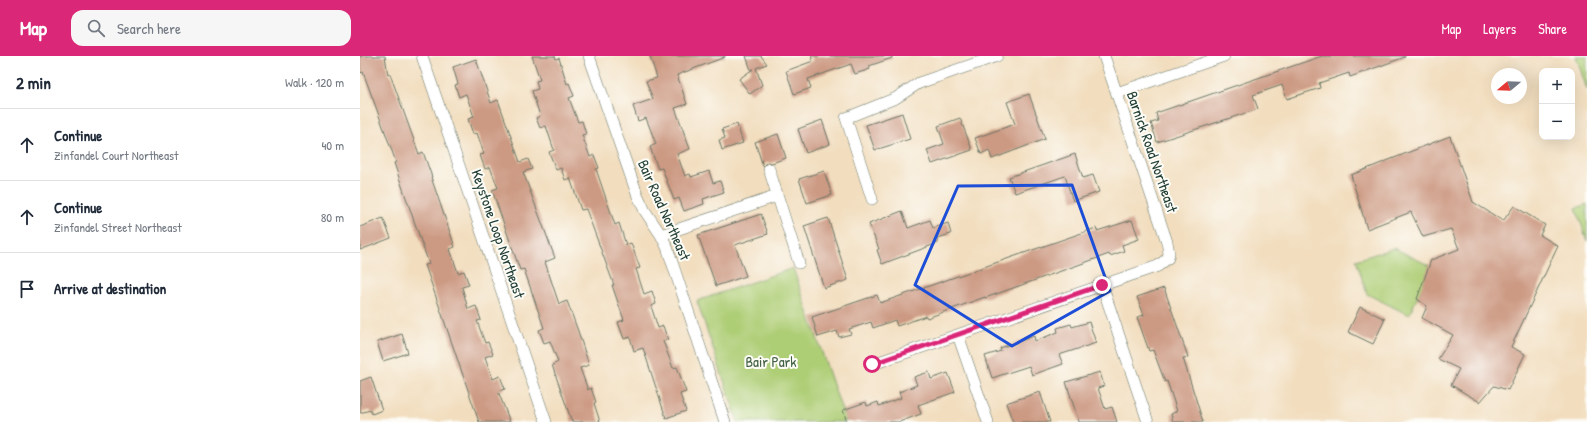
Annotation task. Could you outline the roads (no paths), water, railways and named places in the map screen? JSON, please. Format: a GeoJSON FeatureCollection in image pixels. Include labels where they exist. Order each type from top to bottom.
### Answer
{"type":"FeatureCollection","features":[{"type":"Feature","properties":{"kind":"street","name":"Keystone Loop Northeast"},"geometry":{"type":"LineString","coordinates":[[422,56],[546,422]]}},
{"type":"Feature","properties":{"kind":"street","name":"Bair Road Northeast"},"geometry":{"type":"LineString","coordinates":[[589,56],[637,194],[645,211],[662,235],[724,422]]}},
{"type":"Feature","properties":{"kind":"street"},"geometry":{"type":"LineString","coordinates":[[872,199],[846,118],[896,98],[919,83],[997,56]]}},
{"type":"Feature","properties":{"kind":"street","name":"Barnick Road Northeast"},"geometry":{"type":"LineString","coordinates":[[1102,285],[1158,266],[1168,258],[1169,253],[1167,242],[1104,56]]}},
{"type":"Feature","properties":{"kind":"street"},"geometry":{"type":"LineString","coordinates":[[1117,92],[1224,56]]}},
{"type":"Feature","properties":{"kind":"street"},"geometry":{"type":"LineString","coordinates":[[769,169],[799,263]]}},
{"type":"Feature","properties":{"kind":"street"},"geometry":{"type":"LineString","coordinates":[[662,235],[777,196]]}},
{"type":"Feature","properties":{"kind":"street"},"geometry":{"type":"LineString","coordinates":[[872,364],[1102,285],[1148,422]]}},
{"type":"Feature","properties":{"kind":"street"},"geometry":{"type":"LineString","coordinates":[[958,335],[988,422]]}},
{"type":"Feature","properties":{"kind":"park label","name":"Bair Park"},"geometry":{"type":"Point","coordinates":[771,362]}}]}
